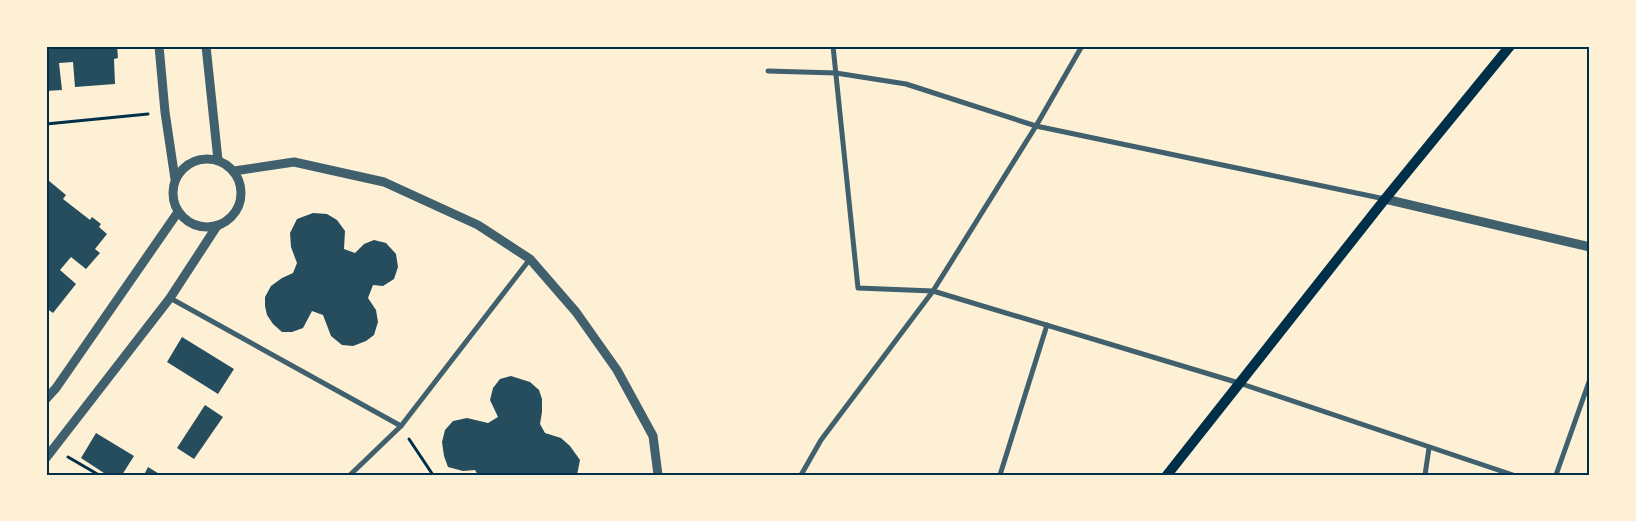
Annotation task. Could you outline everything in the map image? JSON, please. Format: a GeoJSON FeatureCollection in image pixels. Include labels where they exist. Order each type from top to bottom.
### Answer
{"type":"FeatureCollection","features":[{"type":"Feature","properties":{"kind":"main road"},"geometry":{"type":"LineString","coordinates":[[1167,475],[1385,199],[1510,46]]}},
{"type":"Feature","properties":{"kind":"street"},"geometry":{"type":"LineString","coordinates":[[159,46],[165,112],[175,179]]}},
{"type":"Feature","properties":{"kind":"street"},"geometry":{"type":"LineString","coordinates":[[206,46],[218,160]]}},
{"type":"Feature","properties":{"kind":"street"},"geometry":{"type":"LineString","coordinates":[[833,46],[858,288],[933,291],[1239,383],[1513,475]]}},
{"type":"Feature","properties":{"kind":"street"},"geometry":{"type":"LineString","coordinates":[[800,475],[821,440],[933,291],[1036,126],[1082,46]]}},
{"type":"Feature","properties":{"kind":"street"},"geometry":{"type":"LineString","coordinates":[[768,71],[836,73],[906,84],[1036,126],[1385,199],[1590,247]]}},
{"type":"Feature","properties":{"kind":"street"},"geometry":{"type":"LineString","coordinates":[[203,158],[218,160],[227,164],[234,171],[240,181],[242,192],[240,203],[235,213],[227,221],[217,226],[206,227],[186,220],[178,212],[172,190],[175,179],[188,164],[203,158]]}},
{"type":"Feature","properties":{"kind":"street"},"geometry":{"type":"LineString","coordinates":[[234,171],[294,162],[384,182],[478,225],[530,259],[576,312],[617,370],[653,436],[658,475]]}},
{"type":"Feature","properties":{"kind":"street"},"geometry":{"type":"LineString","coordinates":[[46,399],[56,388],[178,212]]}},
{"type":"Feature","properties":{"kind":"street"},"geometry":{"type":"LineString","coordinates":[[46,458],[170,298],[217,226]]}},
{"type":"Feature","properties":{"kind":"street"},"geometry":{"type":"LineString","coordinates":[[350,475],[401,426],[530,259]]}},
{"type":"Feature","properties":{"kind":"street"},"geometry":{"type":"LineString","coordinates":[[170,298],[401,426]]}},
{"type":"Feature","properties":{"kind":"street"},"geometry":{"type":"LineString","coordinates":[[1000,475],[1047,325]]}},
{"type":"Feature","properties":{"kind":"street"},"geometry":{"type":"LineString","coordinates":[[1556,475],[1590,379]]}},
{"type":"Feature","properties":{"kind":"street"},"geometry":{"type":"LineString","coordinates":[[1425,475],[1429,448]]}},
{"type":"Feature","properties":{"kind":"path"},"geometry":{"type":"LineString","coordinates":[[46,124],[165,112]]}},
{"type":"Feature","properties":{"kind":"path"},"geometry":{"type":"LineString","coordinates":[[401,426],[433,475]]}},
{"type":"Feature","properties":{"kind":"path"},"geometry":{"type":"LineString","coordinates":[[54,449],[92,473],[100,475]]}},
{"type":"Feature","properties":{"kind":"building"},"geometry":{"type":"Polygon","coordinates":[[[46,46],[117,46],[118,58],[114,59],[115,84],[75,87],[73,62],[59,63],[62,90],[46,91],[46,46]]]}},
{"type":"Feature","properties":{"kind":"building"},"geometry":{"type":"Polygon","coordinates":[[[48,180],[66,195],[63,199],[90,220],[92,217],[101,224],[99,227],[107,234],[95,249],[100,253],[86,269],[71,257],[60,270],[76,284],[53,313],[46,308],[46,182],[48,180]]]}},
{"type":"Feature","properties":{"kind":"building"},"geometry":{"type":"Polygon","coordinates":[[[313,213],[327,214],[337,220],[345,231],[344,249],[355,253],[364,244],[374,240],[386,243],[396,254],[398,267],[394,279],[383,286],[373,285],[368,298],[376,310],[378,322],[374,335],[366,341],[353,346],[342,345],[331,336],[323,315],[312,311],[303,328],[292,332],[282,332],[267,315],[265,297],[271,286],[293,273],[297,263],[291,247],[290,233],[297,219],[313,213]]]}},
{"type":"Feature","properties":{"kind":"building"},"geometry":{"type":"Polygon","coordinates":[[[182,337],[234,369],[218,394],[167,362],[182,337]]]}},
{"type":"Feature","properties":{"kind":"building"},"geometry":{"type":"Polygon","coordinates":[[[511,376],[530,382],[539,390],[542,399],[540,424],[545,433],[561,438],[570,446],[580,460],[577,475],[478,475],[475,470],[463,471],[448,467],[442,442],[445,430],[453,421],[467,418],[488,423],[498,417],[490,400],[493,388],[500,379],[511,376]]]}},
{"type":"Feature","properties":{"kind":"building"},"geometry":{"type":"Polygon","coordinates":[[[205,405],[223,417],[194,459],[177,448],[205,405]]]}},
{"type":"Feature","properties":{"kind":"building"},"geometry":{"type":"Polygon","coordinates":[[[96,433],[134,456],[122,475],[107,475],[81,458],[96,433]]]}},
{"type":"Feature","properties":{"kind":"building"},"geometry":{"type":"Polygon","coordinates":[[[148,467],[161,475],[144,475],[148,467]]]}}]}
